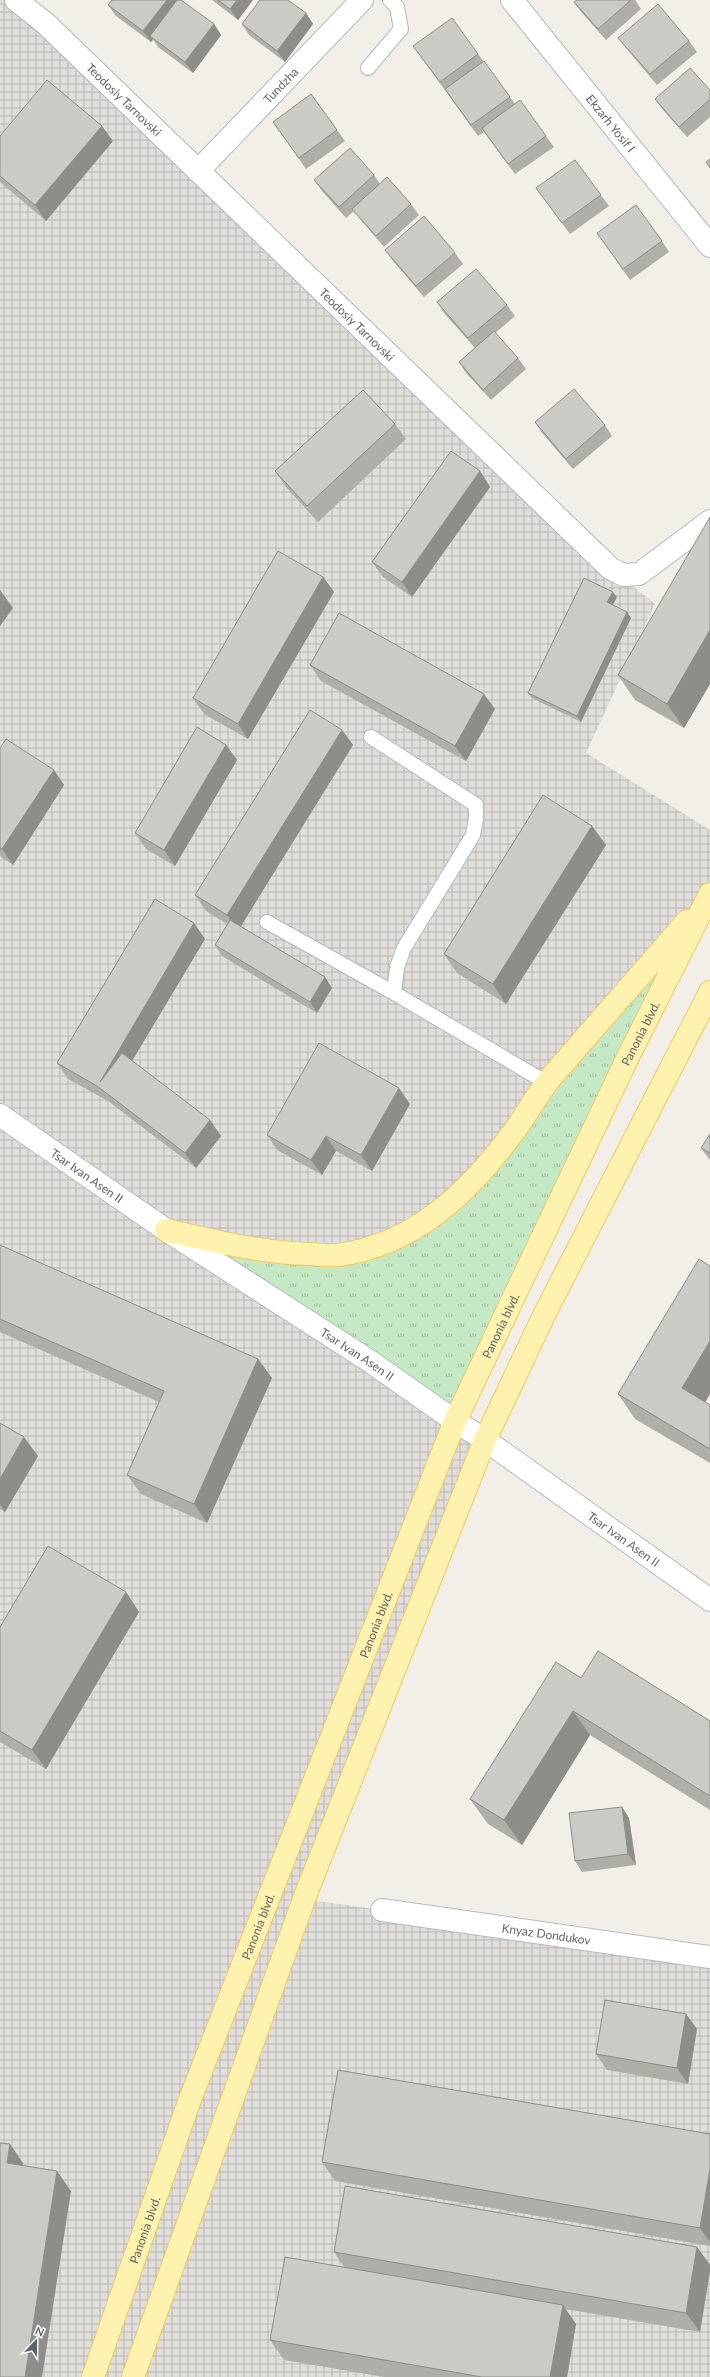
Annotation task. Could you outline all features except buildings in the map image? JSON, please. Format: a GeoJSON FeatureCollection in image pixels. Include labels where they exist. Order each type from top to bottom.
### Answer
{"type":"FeatureCollection","features":[{"type":"Feature","properties":{"kind":"main road"},"geometry":{"type":"LineString","coordinates":[[166,1230],[249,1248],[294,1254],[337,1255],[379,1246],[419,1227],[449,1205],[478,1177],[513,1134],[547,1083],[710,895]]}},
{"type":"Feature","properties":{"kind":"main road","name":"Panonia blvd."},"geometry":{"type":"LineString","coordinates":[[93,2377],[189,2102],[427,1488],[455,1421],[627,1058],[710,895]]}},
{"type":"Feature","properties":{"kind":"main road"},"geometry":{"type":"LineString","coordinates":[[133,2377],[304,1899],[486,1440],[545,1313],[710,992]]}},
{"type":"Feature","properties":{"kind":"street","name":"Teodosiy Tarnovski"},"geometry":{"type":"LineString","coordinates":[[16,0],[45,23],[610,568],[623,575],[639,574],[710,521]]}},
{"type":"Feature","properties":{"kind":"street","name":"Tundzha"},"geometry":{"type":"LineString","coordinates":[[198,171],[362,0]]}},
{"type":"Feature","properties":{"kind":"street","name":"Ekzarh Yosif I"},"geometry":{"type":"LineString","coordinates":[[512,0],[710,246]]}},
{"type":"Feature","properties":{"kind":"street","name":"Tsar Ivan Asen II"},"geometry":{"type":"LineString","coordinates":[[0,1115],[166,1230],[368,1360],[455,1421],[486,1440],[710,1600]]}},
{"type":"Feature","properties":{"kind":"street","name":"Knyaz Dondukov"},"geometry":{"type":"LineString","coordinates":[[382,1910],[710,1957]]}},
{"type":"Feature","properties":{"kind":"lane"},"geometry":{"type":"LineString","coordinates":[[368,68],[401,29],[397,7],[390,0]]}},
{"type":"Feature","properties":{"kind":"lane"},"geometry":{"type":"LineString","coordinates":[[371,737],[476,805],[476,819],[473,835],[404,948],[397,967],[394,993]]}},
{"type":"Feature","properties":{"kind":"lane"},"geometry":{"type":"LineString","coordinates":[[267,922],[394,993],[547,1083]]}},
{"type":"Feature","properties":{"kind":"shaded area"},"geometry":{"type":"Polygon","coordinates":[[[0,0],[16,0],[610,568],[655,604],[586,753],[710,830],[710,894],[449,1205],[337,1255],[485,1440],[304,1899],[710,1957],[710,2377],[0,2377],[0,0]]]}},
{"type":"Feature","properties":{"kind":"green space"},"geometry":{"type":"Polygon","coordinates":[[[709,896],[455,1421],[166,1230],[294,1254],[419,1227],[709,896]]]}}]}
